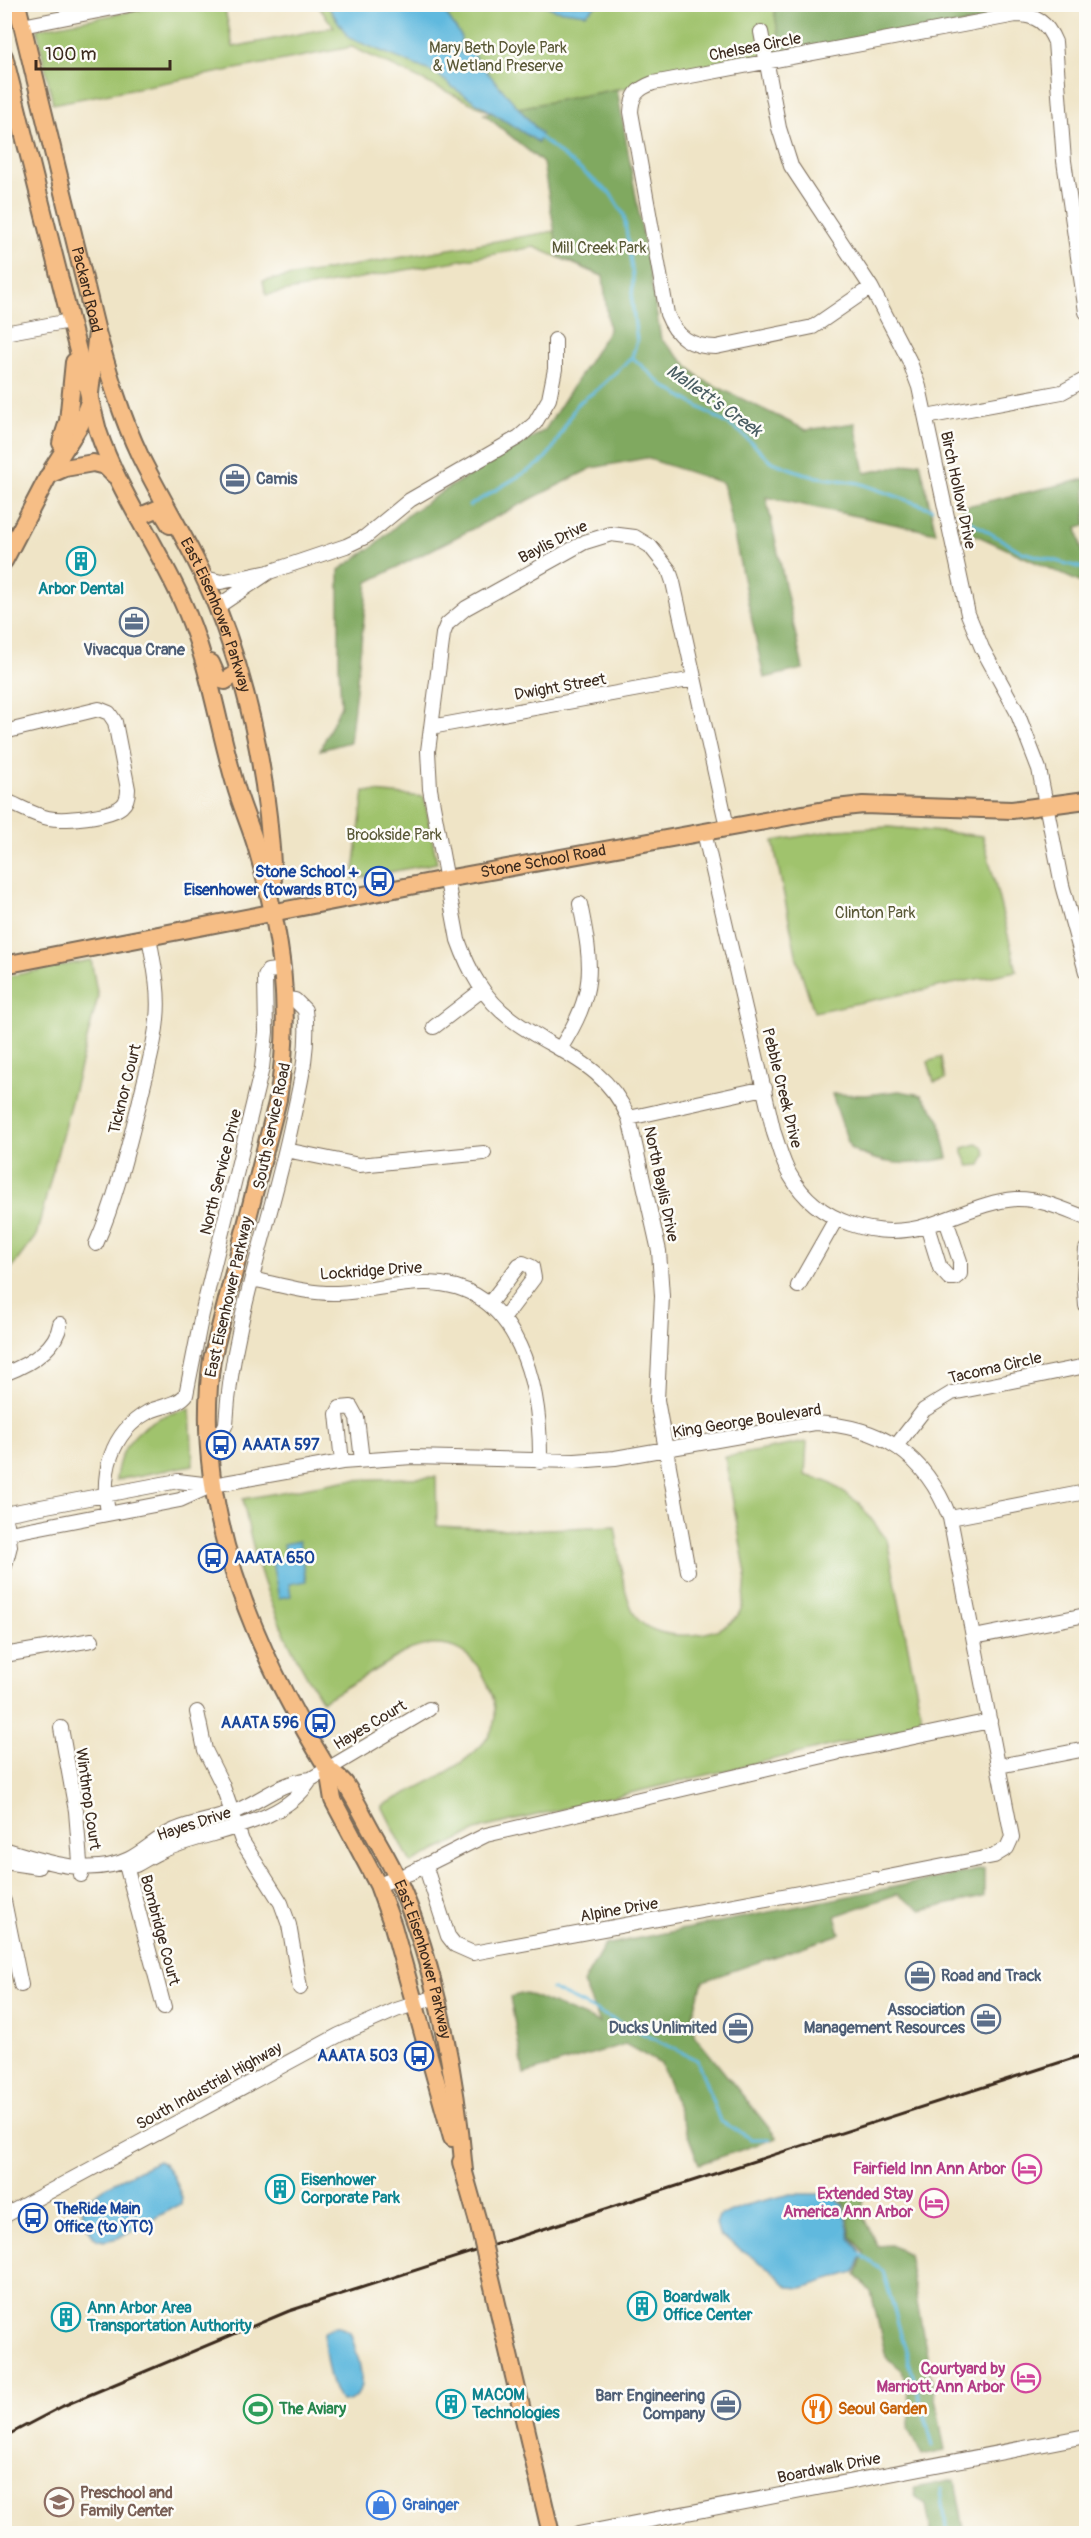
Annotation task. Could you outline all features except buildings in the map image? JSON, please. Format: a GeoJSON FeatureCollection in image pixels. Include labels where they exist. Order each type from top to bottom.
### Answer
{"type":"FeatureCollection","features":[{"type":"Feature","properties":{"kind":"main road"},"geometry":{"type":"LineString","coordinates":[[11,4],[23,60],[38,92]]}},
{"type":"Feature","properties":{"kind":"main road","name":"Packard Road"},"geometry":{"type":"LineString","coordinates":[[4,561],[51,472],[80,425],[89,402],[97,332],[17,4]]}},
{"type":"Feature","properties":{"kind":"main road","name":"Packard Road"},"geometry":{"type":"LineString","coordinates":[[4,56],[82,374]]}},
{"type":"Feature","properties":{"kind":"main road"},"geometry":{"type":"LineString","coordinates":[[20,120],[27,113],[37,118],[50,167],[62,190]]}},
{"type":"Feature","properties":{"kind":"main road","name":"East Eisenhower Parkway"},"geometry":{"type":"LineString","coordinates":[[97,332],[122,413],[140,456],[205,578],[239,672],[261,761],[268,806],[274,913]]}},
{"type":"Feature","properties":{"kind":"main road"},"geometry":{"type":"LineString","coordinates":[[51,472],[68,421],[75,343]]}},
{"type":"Feature","properties":{"kind":"main road","name":"East Eisenhower Parkway"},"geometry":{"type":"LineString","coordinates":[[82,374],[105,454],[170,578],[193,628],[221,723],[235,786],[256,846],[274,913],[284,969],[286,999],[283,1068],[278,1099],[212,1359],[206,1406],[213,1485],[231,1562],[254,1627],[286,1696],[328,1769],[345,1783],[398,1878],[432,1974],[461,2132],[464,2171]]}},
{"type":"Feature","properties":{"kind":"main road"},"geometry":{"type":"LineString","coordinates":[[51,472],[93,463],[105,466],[117,478]]}},
{"type":"Feature","properties":{"kind":"main road"},"geometry":{"type":"LineString","coordinates":[[138,518],[152,510],[162,512],[176,536],[188,545]]}},
{"type":"Feature","properties":{"kind":"main road"},"geometry":{"type":"LineString","coordinates":[[193,628],[204,643],[219,679],[229,681],[239,672]]}},
{"type":"Feature","properties":{"kind":"main road","name":"Stone School Road"},"geometry":{"type":"LineString","coordinates":[[4,965],[446,879],[727,827],[863,805],[981,811],[1046,807],[1086,800]]}},
{"type":"Feature","properties":{"kind":"main road","name":"East Eisenhower Parkway"},"geometry":{"type":"LineString","coordinates":[[328,1769],[333,1800],[378,1885],[416,2004],[451,2135],[478,2222],[551,2534]]}},
{"type":"Feature","properties":{"kind":"street"},"geometry":{"type":"LineString","coordinates":[[22,26],[134,4]]}},
{"type":"Feature","properties":{"kind":"street","name":"Chelsea Circle"},"geometry":{"type":"LineString","coordinates":[[871,287],[813,327],[776,336],[703,347],[682,338],[672,327],[667,314],[636,141],[632,100],[640,88],[653,83],[1016,15],[1028,15],[1044,23],[1055,42],[1064,161],[1086,312]]}},
{"type":"Feature","properties":{"kind":"street","name":"Birch Hollow Drive"},"geometry":{"type":"LineString","coordinates":[[761,32],[779,129],[791,166],[871,287],[901,341],[919,387],[969,614],[982,648],[1029,739],[1042,780],[1062,885],[1086,972]]}},
{"type":"Feature","properties":{"kind":"street"},"geometry":{"type":"LineString","coordinates":[[4,333],[70,321]]}},
{"type":"Feature","properties":{"kind":"street"},"geometry":{"type":"LineString","coordinates":[[205,578],[221,582],[269,572],[365,537],[410,500],[519,438],[535,423],[549,399],[555,369],[555,340]]}},
{"type":"Feature","properties":{"kind":"street"},"geometry":{"type":"LineString","coordinates":[[926,417],[1062,392],[1074,388],[1086,379]]}},
{"type":"Feature","properties":{"kind":"street","name":"Baylis Drive"},"geometry":{"type":"LineString","coordinates":[[446,879],[430,789],[428,760],[441,645],[447,624],[466,608],[598,536],[611,534],[635,537],[659,555],[671,576],[727,827]]}},
{"type":"Feature","properties":{"kind":"street"},"geometry":{"type":"LineString","coordinates":[[217,607],[269,572]]}},
{"type":"Feature","properties":{"kind":"street","name":"Dwight Street"},"geometry":{"type":"LineString","coordinates":[[431,727],[694,679]]}},
{"type":"Feature","properties":{"kind":"street"},"geometry":{"type":"LineString","coordinates":[[4,732],[99,710],[109,713],[115,722],[128,798],[122,806],[111,812],[63,820],[39,816],[4,800]]}},
{"type":"Feature","properties":{"kind":"street","name":"Pebble Creek Drive"},"geometry":{"type":"LineString","coordinates":[[704,832],[717,896],[774,1132],[790,1176],[802,1192],[836,1219],[856,1227],[879,1231],[904,1231],[927,1226],[985,1205],[1019,1199],[1052,1205],[1086,1218]]}},
{"type":"Feature","properties":{"kind":"street","name":"North Baylis Drive"},"geometry":{"type":"LineString","coordinates":[[446,879],[458,940],[467,966],[482,990],[510,1018],[584,1062],[604,1078],[621,1098],[629,1118],[638,1149],[662,1275],[656,1381],[665,1450],[688,1571]]}},
{"type":"Feature","properties":{"kind":"street"},"geometry":{"type":"LineString","coordinates":[[560,1049],[577,1023],[589,983],[591,962],[580,904]]}},
{"type":"Feature","properties":{"kind":"street","name":"Ticknor Court"},"geometry":{"type":"LineString","coordinates":[[96,1244],[106,1221],[130,1139],[154,1044],[158,1018],[157,991],[149,937]]}},
{"type":"Feature","properties":{"kind":"street","name":"North Service Drive"},"geometry":{"type":"LineString","coordinates":[[105,1495],[109,1461],[121,1436],[149,1412],[179,1401],[186,1395],[202,1314],[262,1068],[266,1032],[265,977],[268,971],[284,969]]}},
{"type":"Feature","properties":{"kind":"street"},"geometry":{"type":"LineString","coordinates":[[434,1027],[482,990]]}},
{"type":"Feature","properties":{"kind":"street","name":"South Service Road"},"geometry":{"type":"LineString","coordinates":[[207,1437],[223,1430],[226,1424],[234,1354],[286,1150],[302,1076],[306,1018],[302,1004],[286,999]]}},
{"type":"Feature","properties":{"kind":"street"},"geometry":{"type":"LineString","coordinates":[[629,1118],[765,1088]]}},
{"type":"Feature","properties":{"kind":"street"},"geometry":{"type":"LineString","coordinates":[[286,1150],[359,1165],[484,1153]]}},
{"type":"Feature","properties":{"kind":"street"},"geometry":{"type":"LineString","coordinates":[[798,1286],[836,1219]]}},
{"type":"Feature","properties":{"kind":"street"},"geometry":{"type":"LineString","coordinates":[[927,1226],[940,1268],[949,1278],[955,1278],[960,1274],[960,1261],[946,1220]]}},
{"type":"Feature","properties":{"kind":"street"},"geometry":{"type":"LineString","coordinates":[[1086,1249],[1084,1277],[1086,1306]]}},
{"type":"Feature","properties":{"kind":"street"},"geometry":{"type":"LineString","coordinates":[[489,1304],[519,1265],[523,1263],[532,1267],[534,1278],[503,1319]]}},
{"type":"Feature","properties":{"kind":"street","name":"Lockridge Drive"},"geometry":{"type":"LineString","coordinates":[[252,1279],[302,1290],[336,1293],[429,1283],[469,1291],[489,1304],[503,1319],[525,1358],[536,1395],[540,1426],[540,1462]]}},
{"type":"Feature","properties":{"kind":"street"},"geometry":{"type":"LineString","coordinates":[[4,1374],[20,1368],[49,1347],[58,1336],[60,1324]]}},
{"type":"Feature","properties":{"kind":"street","name":"Tacoma Circle"},"geometry":{"type":"LineString","coordinates":[[896,1446],[924,1410],[952,1393],[1086,1366]]}},
{"type":"Feature","properties":{"kind":"street"},"geometry":{"type":"LineString","coordinates":[[342,1462],[337,1414],[340,1408],[346,1406],[351,1407],[357,1418],[362,1460]]}},
{"type":"Feature","properties":{"kind":"street","name":"King George Boulevard"},"geometry":{"type":"LineString","coordinates":[[7,1533],[180,1500],[213,1485],[342,1462],[412,1457],[540,1462],[615,1458],[814,1424],[845,1425],[870,1432],[896,1446],[909,1457],[936,1489],[950,1518],[1012,1837]]}},
{"type":"Feature","properties":{"kind":"street","name":"King George Boulevard"},"geometry":{"type":"LineString","coordinates":[[5,1514],[178,1481],[213,1485]]}},
{"type":"Feature","properties":{"kind":"street"},"geometry":{"type":"LineString","coordinates":[[950,1518],[1086,1492]]}},
{"type":"Feature","properties":{"kind":"street"},"geometry":{"type":"LineString","coordinates":[[105,1495],[108,1514]]}},
{"type":"Feature","properties":{"kind":"street"},"geometry":{"type":"LineString","coordinates":[[4,1569],[9,1553],[5,1514]]}},
{"type":"Feature","properties":{"kind":"street"},"geometry":{"type":"LineString","coordinates":[[974,1637],[1086,1615]]}},
{"type":"Feature","properties":{"kind":"street"},"geometry":{"type":"LineString","coordinates":[[4,1654],[92,1640]]}},
{"type":"Feature","properties":{"kind":"street","name":"Hayes Court"},"geometry":{"type":"LineString","coordinates":[[328,1769],[429,1709]]}},
{"type":"Feature","properties":{"kind":"street"},"geometry":{"type":"LineString","coordinates":[[197,1712],[205,1750],[242,1840],[281,1903],[289,1925],[300,1988]]}},
{"type":"Feature","properties":{"kind":"street"},"geometry":{"type":"LineString","coordinates":[[378,1885],[398,1878],[486,1835],[839,1753],[990,1721]]}},
{"type":"Feature","properties":{"kind":"street","name":"Winthrop Court"},"geometry":{"type":"LineString","coordinates":[[61,1728],[76,1811],[81,1871]]}},
{"type":"Feature","properties":{"kind":"street"},"geometry":{"type":"LineString","coordinates":[[999,1766],[1086,1749]]}},
{"type":"Feature","properties":{"kind":"street","name":"Hayes Drive"},"geometry":{"type":"LineString","coordinates":[[126,1866],[173,1830],[232,1813],[293,1781],[311,1779],[328,1769]]}},
{"type":"Feature","properties":{"kind":"street","name":"Hayes Drive"},"geometry":{"type":"LineString","coordinates":[[4,1862],[81,1871],[126,1866],[164,1850],[238,1828],[303,1793],[311,1779]]}},
{"type":"Feature","properties":{"kind":"street","name":"Alpine Drive"},"geometry":{"type":"LineString","coordinates":[[425,1865],[448,1936],[455,1945],[473,1953],[986,1858],[1007,1848],[1012,1837]]}},
{"type":"Feature","properties":{"kind":"street","name":"Hayes Drive"},"geometry":{"type":"LineString","coordinates":[[4,1849],[81,1871]]}},
{"type":"Feature","properties":{"kind":"street","name":"Bombridge Court"},"geometry":{"type":"LineString","coordinates":[[126,1866],[164,2007]]}},
{"type":"Feature","properties":{"kind":"street"},"geometry":{"type":"LineString","coordinates":[[4,1901],[21,1985]]}},
{"type":"Feature","properties":{"kind":"street","name":"South Industrial Highway"},"geometry":{"type":"LineString","coordinates":[[4,2216],[339,2035],[435,1997]]}},
{"type":"Feature","properties":{"kind":"street","name":"Boardwalk Drive"},"geometry":{"type":"LineString","coordinates":[[578,2534],[1086,2436]]}},
{"type":"Feature","properties":{"kind":"green space"},"geometry":{"type":"Polygon","coordinates":[[[773,4],[1072,5],[782,54],[773,4]]]}},
{"type":"Feature","properties":{"kind":"green space","name":"Mary Beth Doyle Park & Wetland Preserve"},"geometry":{"type":"Polygon","coordinates":[[[166,5],[224,5],[233,47],[334,27],[317,5],[1071,5],[492,113],[352,47],[53,104],[37,29],[166,5]]]}},
{"type":"Feature","properties":{"kind":"green space"},"geometry":{"type":"Polygon","coordinates":[[[617,89],[661,339],[701,379],[806,430],[855,423],[865,473],[920,462],[936,533],[766,497],[803,669],[764,678],[723,483],[646,458],[592,468],[368,582],[350,742],[320,750],[341,705],[339,570],[374,546],[409,514],[545,430],[609,330],[603,276],[559,257],[543,163],[484,114],[495,112],[538,142],[541,134],[518,108],[617,89]]]}},
{"type":"Feature","properties":{"kind":"green space","name":"Mill Creek Park"},"geometry":{"type":"Polygon","coordinates":[[[619,220],[628,287],[534,247],[266,295],[263,281],[619,220]]]}},
{"type":"Feature","properties":{"kind":"green space"},"geometry":{"type":"Polygon","coordinates":[[[1086,479],[1086,525],[1077,527],[1082,551],[1086,552],[1086,585],[969,532],[962,507],[1086,479]]]}},
{"type":"Feature","properties":{"kind":"green space","name":"Brookside Park"},"geometry":{"type":"Polygon","coordinates":[[[364,791],[424,797],[437,863],[353,879],[364,791]]]}},
{"type":"Feature","properties":{"kind":"green space","name":"Clinton Park"},"geometry":{"type":"Polygon","coordinates":[[[889,827],[983,836],[1017,971],[814,1012],[797,959],[773,841],[836,830],[889,827]]]}},
{"type":"Feature","properties":{"kind":"green space"},"geometry":{"type":"Polygon","coordinates":[[[91,960],[98,997],[36,1236],[10,1270],[4,1267],[5,977],[91,960]]]}},
{"type":"Feature","properties":{"kind":"green space"},"geometry":{"type":"Polygon","coordinates":[[[941,1057],[945,1080],[934,1082],[928,1062],[941,1057]]]}},
{"type":"Feature","properties":{"kind":"green space"},"geometry":{"type":"Polygon","coordinates":[[[899,1091],[921,1095],[939,1118],[948,1158],[910,1163],[885,1162],[850,1148],[832,1094],[866,1095],[899,1091]]]}},
{"type":"Feature","properties":{"kind":"green space"},"geometry":{"type":"Polygon","coordinates":[[[977,1144],[983,1147],[986,1154],[981,1165],[969,1166],[963,1148],[977,1144]]]}},
{"type":"Feature","properties":{"kind":"green space"},"geometry":{"type":"Polygon","coordinates":[[[190,1409],[193,1465],[116,1480],[123,1452],[139,1431],[162,1417],[190,1409]]]}},
{"type":"Feature","properties":{"kind":"green space"},"geometry":{"type":"Polygon","coordinates":[[[807,1442],[805,1475],[828,1482],[859,1503],[887,1540],[923,1724],[482,1828],[411,1863],[382,1806],[454,1768],[479,1748],[488,1737],[494,1725],[495,1708],[485,1677],[470,1658],[461,1651],[439,1645],[426,1646],[402,1654],[322,1701],[282,1629],[262,1579],[243,1499],[348,1480],[436,1477],[437,1526],[525,1530],[615,1526],[624,1583],[635,1615],[656,1631],[686,1635],[702,1634],[717,1630],[729,1623],[738,1615],[743,1600],[746,1574],[725,1457],[807,1442]]]}},
{"type":"Feature","properties":{"kind":"green space"},"geometry":{"type":"Polygon","coordinates":[[[984,1869],[984,1897],[921,1910],[897,1894],[835,1916],[840,1934],[703,1981],[693,2013],[694,2035],[777,2138],[699,2164],[661,2064],[625,2044],[524,2074],[510,1997],[525,1993],[600,2023],[583,1983],[605,1945],[984,1869]]]}},
{"type":"Feature","properties":{"kind":"green space"},"geometry":{"type":"Polygon","coordinates":[[[863,2190],[863,2216],[877,2246],[891,2245],[908,2254],[945,2450],[922,2455],[908,2429],[911,2408],[902,2370],[886,2357],[871,2292],[856,2275],[864,2253],[851,2236],[846,2207],[837,2193],[863,2190]]]}},
{"type":"Feature","properties":{"kind":"green space"},"geometry":{"type":"Polygon","coordinates":[[[955,2480],[963,2525],[961,2533],[931,2533],[926,2504],[916,2498],[914,2488],[955,2480]]]}},
{"type":"Feature","properties":{"kind":"water"},"geometry":{"type":"Polygon","coordinates":[[[327,5],[440,5],[461,36],[460,53],[472,50],[475,58],[541,134],[538,142],[452,87],[437,74],[349,38],[327,5]]]}},
{"type":"Feature","properties":{"kind":"water"},"geometry":{"type":"Polygon","coordinates":[[[545,5],[597,5],[586,14],[555,10],[545,5]]]}},
{"type":"Feature","properties":{"kind":"water"},"geometry":{"type":"Polygon","coordinates":[[[299,1541],[306,1581],[289,1584],[291,1596],[279,1598],[272,1562],[286,1559],[284,1544],[299,1541]]]}},
{"type":"Feature","properties":{"kind":"water"},"geometry":{"type":"Polygon","coordinates":[[[158,2161],[167,2167],[173,2177],[182,2198],[181,2204],[118,2238],[104,2241],[96,2239],[85,2224],[81,2204],[110,2184],[158,2161]]]}},
{"type":"Feature","properties":{"kind":"water"},"geometry":{"type":"Polygon","coordinates":[[[791,2194],[833,2194],[843,2206],[850,2237],[862,2255],[855,2272],[802,2288],[789,2287],[770,2269],[719,2235],[716,2224],[719,2216],[746,2205],[791,2194]]]}},
{"type":"Feature","properties":{"kind":"water"},"geometry":{"type":"Polygon","coordinates":[[[334,2327],[350,2332],[361,2374],[358,2393],[352,2400],[342,2402],[337,2397],[331,2380],[325,2349],[324,2332],[334,2327]]]}},
{"type":"Feature","properties":{"kind":"waterway","name":"Mallett's Creek"},"geometry":{"type":"LineString","coordinates":[[469,506],[541,463],[552,450],[577,404],[598,389],[632,357],[637,341],[632,302],[633,277],[624,215],[610,193],[538,136]]}},
{"type":"Feature","properties":{"kind":"waterway","name":"Mallett's Creek"},"geometry":{"type":"LineString","coordinates":[[632,357],[664,386],[739,431],[772,462],[811,476],[859,483],[932,509]]}},
{"type":"Feature","properties":{"kind":"waterway","name":"Mallett's Creek"},"geometry":{"type":"LineString","coordinates":[[968,520],[1022,552],[1086,569]]}},
{"type":"Feature","properties":{"kind":"waterway"},"geometry":{"type":"LineString","coordinates":[[551,1989],[697,2060],[720,2121],[752,2139],[770,2139]]}},
{"type":"Feature","properties":{"kind":"waterway"},"geometry":{"type":"LineString","coordinates":[[859,2253],[883,2271],[933,2445]]}},
{"type":"Feature","properties":{"kind":"waterway"},"geometry":{"type":"LineString","coordinates":[[941,2489],[947,2534]]}},
{"type":"Feature","properties":{"kind":"railway"},"geometry":{"type":"LineString","coordinates":[[4,2437],[63,2406],[289,2311],[1086,2054]]}},
{"type":"Feature","properties":{"kind":"place","name":"Camis"},"geometry":{"type":"Point","coordinates":[235,479]}},
{"type":"Feature","properties":{"kind":"place","name":"Arbor Dental"},"geometry":{"type":"Point","coordinates":[81,561]}},
{"type":"Feature","properties":{"kind":"place","name":"Vivacqua Crane"},"geometry":{"type":"Point","coordinates":[134,622]}},
{"type":"Feature","properties":{"kind":"place","name":"Stone School + Eisenhower (towards BTC)"},"geometry":{"type":"Point","coordinates":[379,881]}},
{"type":"Feature","properties":{"kind":"place","name":"AAATA 597"},"geometry":{"type":"Point","coordinates":[221,1445]}},
{"type":"Feature","properties":{"kind":"place","name":"AAATA 650"},"geometry":{"type":"Point","coordinates":[213,1558]}},
{"type":"Feature","properties":{"kind":"place","name":"AAATA 596"},"geometry":{"type":"Point","coordinates":[320,1723]}},
{"type":"Feature","properties":{"kind":"place","name":"Road and Track"},"geometry":{"type":"Point","coordinates":[920,1976]}},
{"type":"Feature","properties":{"kind":"place","name":"Association Management Resources"},"geometry":{"type":"Point","coordinates":[986,2019]}},
{"type":"Feature","properties":{"kind":"place","name":"Ducks Unlimited"},"geometry":{"type":"Point","coordinates":[738,2028]}},
{"type":"Feature","properties":{"kind":"place","name":"AAATA 503"},"geometry":{"type":"Point","coordinates":[419,2056]}},
{"type":"Feature","properties":{"kind":"place","name":"Fairfield Inn Ann Arbor"},"geometry":{"type":"Point","coordinates":[1027,2169]}},
{"type":"Feature","properties":{"kind":"place","name":"Eisenhower Corporate Park"},"geometry":{"type":"Point","coordinates":[280,2189]}},
{"type":"Feature","properties":{"kind":"place","name":"Extended Stay America Ann Arbor"},"geometry":{"type":"Point","coordinates":[934,2203]}},
{"type":"Feature","properties":{"kind":"place","name":"TheRide Main Office (to YTC)"},"geometry":{"type":"Point","coordinates":[33,2218]}},
{"type":"Feature","properties":{"kind":"place","name":"Boardwalk Office Center"},"geometry":{"type":"Point","coordinates":[642,2306]}},
{"type":"Feature","properties":{"kind":"place","name":"Ann Arbor Area Transportation Authority"},"geometry":{"type":"Point","coordinates":[66,2317]}},
{"type":"Feature","properties":{"kind":"place","name":"Courtyard by Marriott Ann Arbor"},"geometry":{"type":"Point","coordinates":[1026,2378]}},
{"type":"Feature","properties":{"kind":"place","name":"MACOM Technologies"},"geometry":{"type":"Point","coordinates":[451,2404]}},
{"type":"Feature","properties":{"kind":"place","name":"Barr Engineering Company"},"geometry":{"type":"Point","coordinates":[726,2405]}},
{"type":"Feature","properties":{"kind":"place","name":"The Aviary"},"geometry":{"type":"Point","coordinates":[258,2409]}},
{"type":"Feature","properties":{"kind":"place","name":"Seoul Garden"},"geometry":{"type":"Point","coordinates":[817,2409]}},
{"type":"Feature","properties":{"kind":"place","name":"Preschool and Family Center"},"geometry":{"type":"Point","coordinates":[59,2502]}},
{"type":"Feature","properties":{"kind":"place","name":"Grainger"},"geometry":{"type":"Point","coordinates":[381,2505]}}]}
